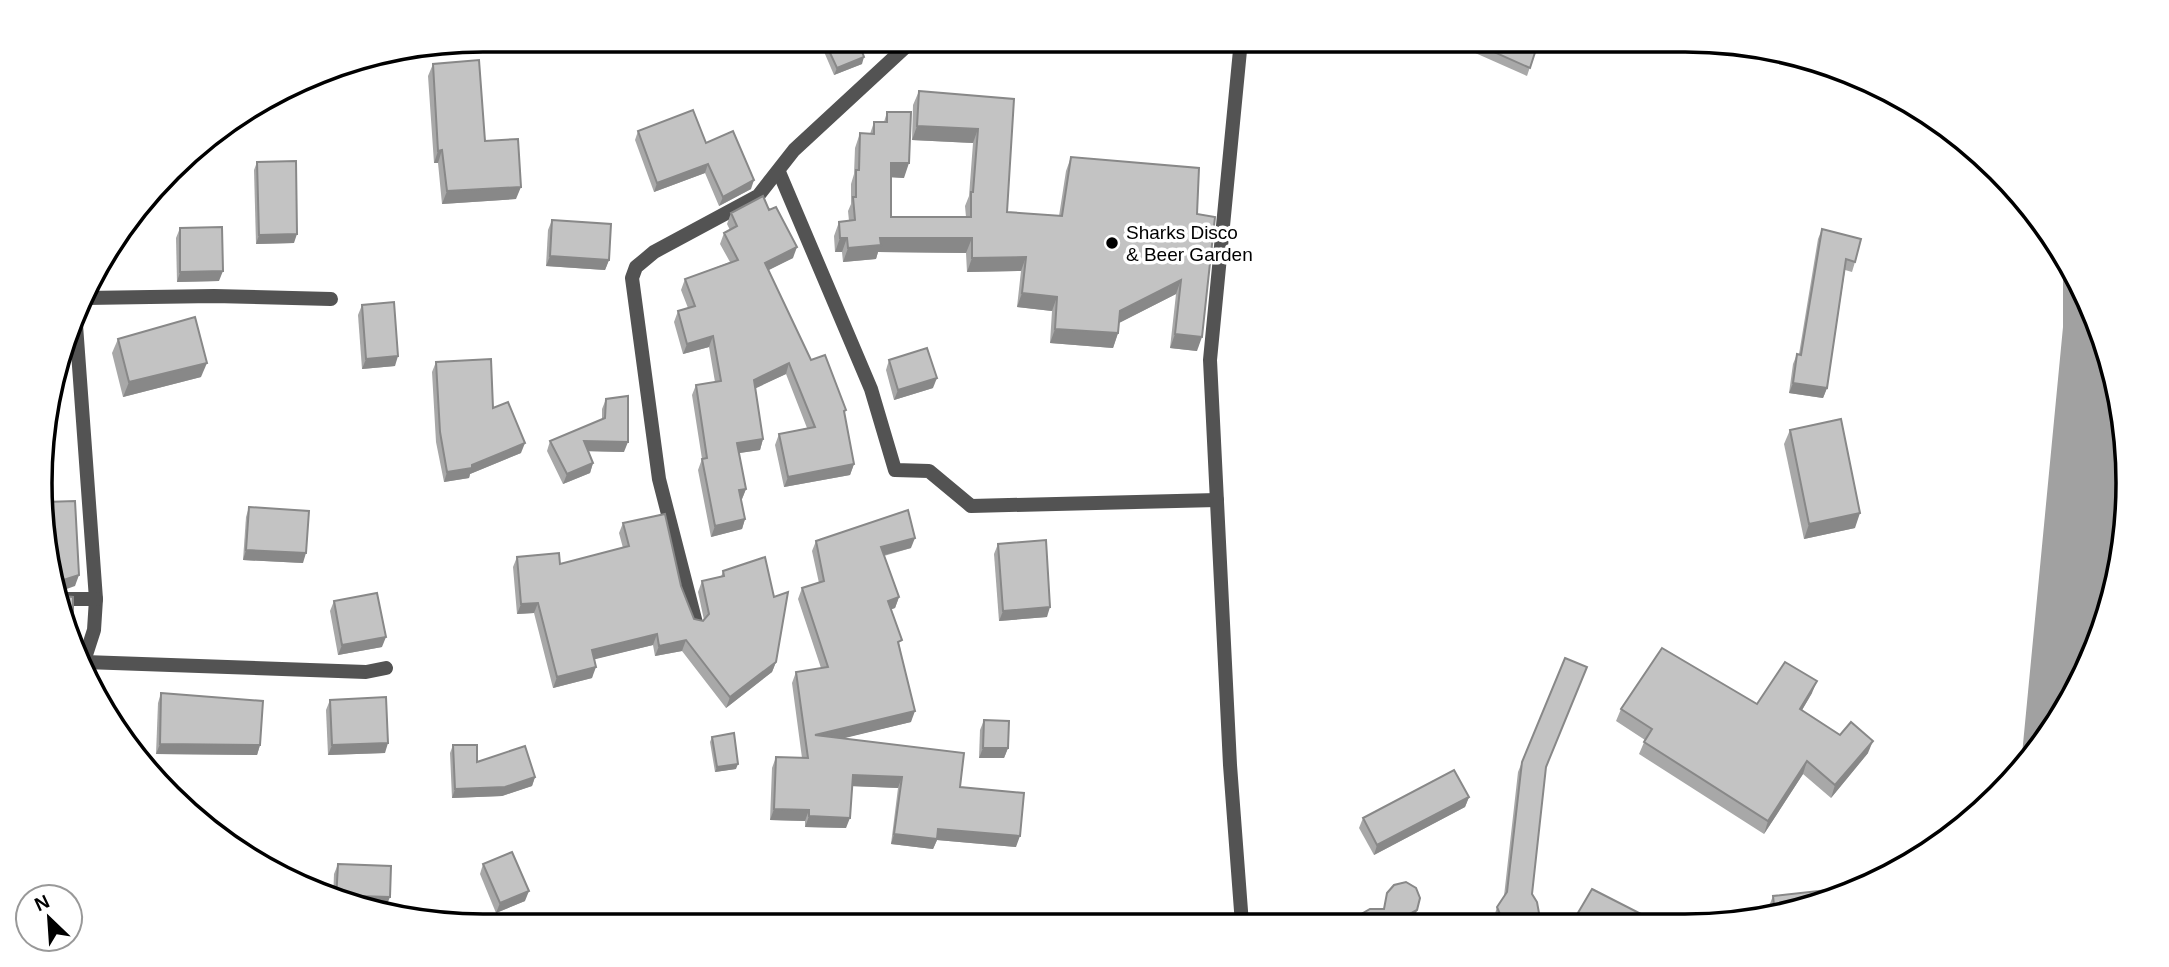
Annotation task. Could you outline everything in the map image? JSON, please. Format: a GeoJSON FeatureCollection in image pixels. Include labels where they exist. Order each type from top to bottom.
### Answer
{"type":"FeatureCollection","features":[{"type":"Feature","properties":{"kind":"street"},"geometry":{"type":"LineString","coordinates":[[696,623],[659,479],[632,278],[643,259],[758,196],[794,150],[900,52]]}},
{"type":"Feature","properties":{"kind":"street"},"geometry":{"type":"LineString","coordinates":[[1240,52],[1210,360],[1230,765],[1241,914]]}},
{"type":"Feature","properties":{"kind":"street"},"geometry":{"type":"LineString","coordinates":[[779,172],[871,389],[895,470],[929,471],[971,506],[1217,500]]}},
{"type":"Feature","properties":{"kind":"street"},"geometry":{"type":"LineString","coordinates":[[95,298],[214,296],[331,299]]}},
{"type":"Feature","properties":{"kind":"street"},"geometry":{"type":"LineString","coordinates":[[77,340],[96,599],[94,630],[87,653]]}},
{"type":"Feature","properties":{"kind":"street"},"geometry":{"type":"LineString","coordinates":[[68,599],[96,599]]}},
{"type":"Feature","properties":{"kind":"street"},"geometry":{"type":"LineString","coordinates":[[92,662],[366,672],[386,668]]}},
{"type":"Feature","properties":{"kind":"shaded area"},"geometry":{"type":"Polygon","coordinates":[[[2063,276],[2084,319],[2102,372],[2116,455],[2116,512],[2102,595],[2084,648],[2059,699],[2022,752],[2063,327],[2063,276]]]}},
{"type":"Feature","properties":{"kind":"building"},"geometry":{"type":"Polygon","coordinates":[[[830,52],[862,52],[864,57],[837,68],[830,52]]]}},
{"type":"Feature","properties":{"kind":"building"},"geometry":{"type":"Polygon","coordinates":[[[1494,52],[1535,52],[1530,68],[1494,52]]]}},
{"type":"Feature","properties":{"kind":"building"},"geometry":{"type":"Polygon","coordinates":[[[479,60],[485,141],[518,139],[521,187],[447,191],[442,150],[438,151],[433,64],[479,60]]]}},
{"type":"Feature","properties":{"kind":"building"},"geometry":{"type":"Polygon","coordinates":[[[919,91],[1014,99],[1007,212],[1062,216],[1071,157],[1199,168],[1197,214],[1215,217],[1202,337],[1175,334],[1181,280],[1120,311],[1118,333],[1055,329],[1057,297],[1022,293],[1026,257],[972,258],[972,238],[880,238],[881,245],[848,248],[847,238],[840,238],[839,222],[855,220],[853,197],[856,197],[856,170],[859,170],[860,133],[874,134],[874,122],[887,122],[887,112],[911,112],[909,163],[891,163],[891,217],[971,217],[978,129],[917,126],[919,91]]]}},
{"type":"Feature","properties":{"kind":"building"},"geometry":{"type":"Polygon","coordinates":[[[693,110],[706,143],[733,131],[754,180],[723,197],[708,164],[657,183],[638,131],[693,110]]]}},
{"type":"Feature","properties":{"kind":"building"},"geometry":{"type":"Polygon","coordinates":[[[296,161],[297,234],[259,235],[257,162],[296,161]]]}},
{"type":"Feature","properties":{"kind":"building"},"geometry":{"type":"Polygon","coordinates":[[[763,196],[769,210],[776,207],[797,247],[765,263],[811,360],[825,355],[846,410],[844,411],[854,464],[788,477],[779,434],[815,427],[789,363],[754,380],[763,439],[737,443],[746,489],[739,490],[745,519],[715,526],[702,459],[707,458],[696,385],[721,381],[713,336],[687,344],[678,311],[695,306],[685,279],[738,260],[724,233],[737,226],[731,213],[763,196]]]}},
{"type":"Feature","properties":{"kind":"building"},"geometry":{"type":"Polygon","coordinates":[[[552,220],[611,224],[609,260],[550,256],[552,220]]]}},
{"type":"Feature","properties":{"kind":"building"},"geometry":{"type":"Polygon","coordinates":[[[222,227],[223,271],[180,272],[180,228],[222,227]]]}},
{"type":"Feature","properties":{"kind":"building"},"geometry":{"type":"Polygon","coordinates":[[[1822,229],[1861,239],[1855,262],[1846,259],[1827,388],[1793,383],[1797,354],[1801,355],[1822,229]]]}},
{"type":"Feature","properties":{"kind":"building"},"geometry":{"type":"Polygon","coordinates":[[[394,302],[398,356],[366,359],[362,305],[394,302]]]}},
{"type":"Feature","properties":{"kind":"building"},"geometry":{"type":"Polygon","coordinates":[[[195,317],[207,363],[129,382],[118,339],[195,317]]]}},
{"type":"Feature","properties":{"kind":"building"},"geometry":{"type":"Polygon","coordinates":[[[927,348],[937,378],[898,390],[889,360],[927,348]]]}},
{"type":"Feature","properties":{"kind":"building"},"geometry":{"type":"Polygon","coordinates":[[[491,359],[493,408],[508,402],[525,443],[472,465],[472,468],[447,472],[440,432],[436,362],[491,359]]]}},
{"type":"Feature","properties":{"kind":"building"},"geometry":{"type":"Polygon","coordinates":[[[628,396],[628,442],[584,441],[593,463],[567,474],[550,441],[605,418],[606,399],[628,396]]]}},
{"type":"Feature","properties":{"kind":"building"},"geometry":{"type":"Polygon","coordinates":[[[1841,419],[1860,513],[1809,524],[1790,430],[1841,419]]]}},
{"type":"Feature","properties":{"kind":"building"},"geometry":{"type":"Polygon","coordinates":[[[75,501],[79,575],[64,580],[56,540],[53,502],[75,501]]]}},
{"type":"Feature","properties":{"kind":"building"},"geometry":{"type":"Polygon","coordinates":[[[249,507],[309,511],[306,553],[246,550],[249,507]]]}},
{"type":"Feature","properties":{"kind":"building"},"geometry":{"type":"Polygon","coordinates":[[[908,510],[915,538],[881,547],[899,597],[888,601],[902,640],[898,642],[915,711],[815,735],[964,753],[960,787],[1024,793],[1020,836],[938,829],[937,839],[894,834],[902,777],[853,775],[850,818],[809,816],[809,810],[774,809],[776,757],[808,758],[796,672],[828,667],[802,588],[824,581],[816,541],[908,510]]]}},
{"type":"Feature","properties":{"kind":"building"},"geometry":{"type":"Polygon","coordinates":[[[665,514],[681,586],[694,619],[703,621],[709,614],[702,581],[724,576],[723,571],[765,557],[774,597],[788,592],[776,662],[730,697],[686,640],[659,646],[657,634],[592,650],[596,667],[557,677],[538,603],[521,604],[517,557],[559,553],[560,564],[629,546],[623,523],[665,514]]]}},
{"type":"Feature","properties":{"kind":"building"},"geometry":{"type":"Polygon","coordinates":[[[1046,540],[1050,607],[1003,611],[998,544],[1046,540]]]}},
{"type":"Feature","properties":{"kind":"building"},"geometry":{"type":"Polygon","coordinates":[[[377,593],[386,637],[342,645],[334,601],[377,593]]]}},
{"type":"Feature","properties":{"kind":"building"},"geometry":{"type":"Polygon","coordinates":[[[67,596],[73,597],[73,615],[67,596]]]}},
{"type":"Feature","properties":{"kind":"building"},"geometry":{"type":"Polygon","coordinates":[[[1662,648],[1757,704],[1785,662],[1817,681],[1800,709],[1840,735],[1851,722],[1873,741],[1835,785],[1807,761],[1768,821],[1644,742],[1652,729],[1621,709],[1662,648]]]}},
{"type":"Feature","properties":{"kind":"building"},"geometry":{"type":"Polygon","coordinates":[[[1565,658],[1587,667],[1546,767],[1532,894],[1539,914],[1500,914],[1497,907],[1507,892],[1522,762],[1565,658]]]}},
{"type":"Feature","properties":{"kind":"building"},"geometry":{"type":"Polygon","coordinates":[[[161,693],[263,701],[260,745],[160,744],[161,693]]]}},
{"type":"Feature","properties":{"kind":"building"},"geometry":{"type":"Polygon","coordinates":[[[386,697],[388,743],[332,745],[330,700],[386,697]]]}},
{"type":"Feature","properties":{"kind":"building"},"geometry":{"type":"Polygon","coordinates":[[[984,720],[1009,721],[1008,748],[983,748],[984,720]]]}},
{"type":"Feature","properties":{"kind":"building"},"geometry":{"type":"Polygon","coordinates":[[[734,733],[738,764],[717,767],[712,737],[734,733]]]}},
{"type":"Feature","properties":{"kind":"building"},"geometry":{"type":"Polygon","coordinates":[[[453,745],[477,745],[477,762],[525,746],[535,777],[505,787],[455,789],[453,745]]]}},
{"type":"Feature","properties":{"kind":"building"},"geometry":{"type":"Polygon","coordinates":[[[1454,770],[1469,797],[1377,845],[1363,818],[1454,770]]]}},
{"type":"Feature","properties":{"kind":"building"},"geometry":{"type":"Polygon","coordinates":[[[512,852],[529,891],[500,903],[483,864],[512,852]]]}},
{"type":"Feature","properties":{"kind":"building"},"geometry":{"type":"Polygon","coordinates":[[[338,864],[391,866],[390,897],[359,896],[337,889],[338,864]]]}},
{"type":"Feature","properties":{"kind":"building"},"geometry":{"type":"Polygon","coordinates":[[[1406,882],[1416,888],[1420,898],[1417,910],[1410,914],[1361,914],[1370,909],[1384,909],[1387,893],[1394,885],[1406,882]]]}},
{"type":"Feature","properties":{"kind":"building"},"geometry":{"type":"Polygon","coordinates":[[[1592,889],[1641,914],[1577,914],[1592,889]]]}},
{"type":"Feature","properties":{"kind":"building"},"geometry":{"type":"Polygon","coordinates":[[[1830,890],[1774,905],[1773,896],[1830,890]]]}},
{"type":"Feature","properties":{"kind":"place","name":"Sharks Disco & Beer Garden"},"geometry":{"type":"Point","coordinates":[1112,243]}}]}
